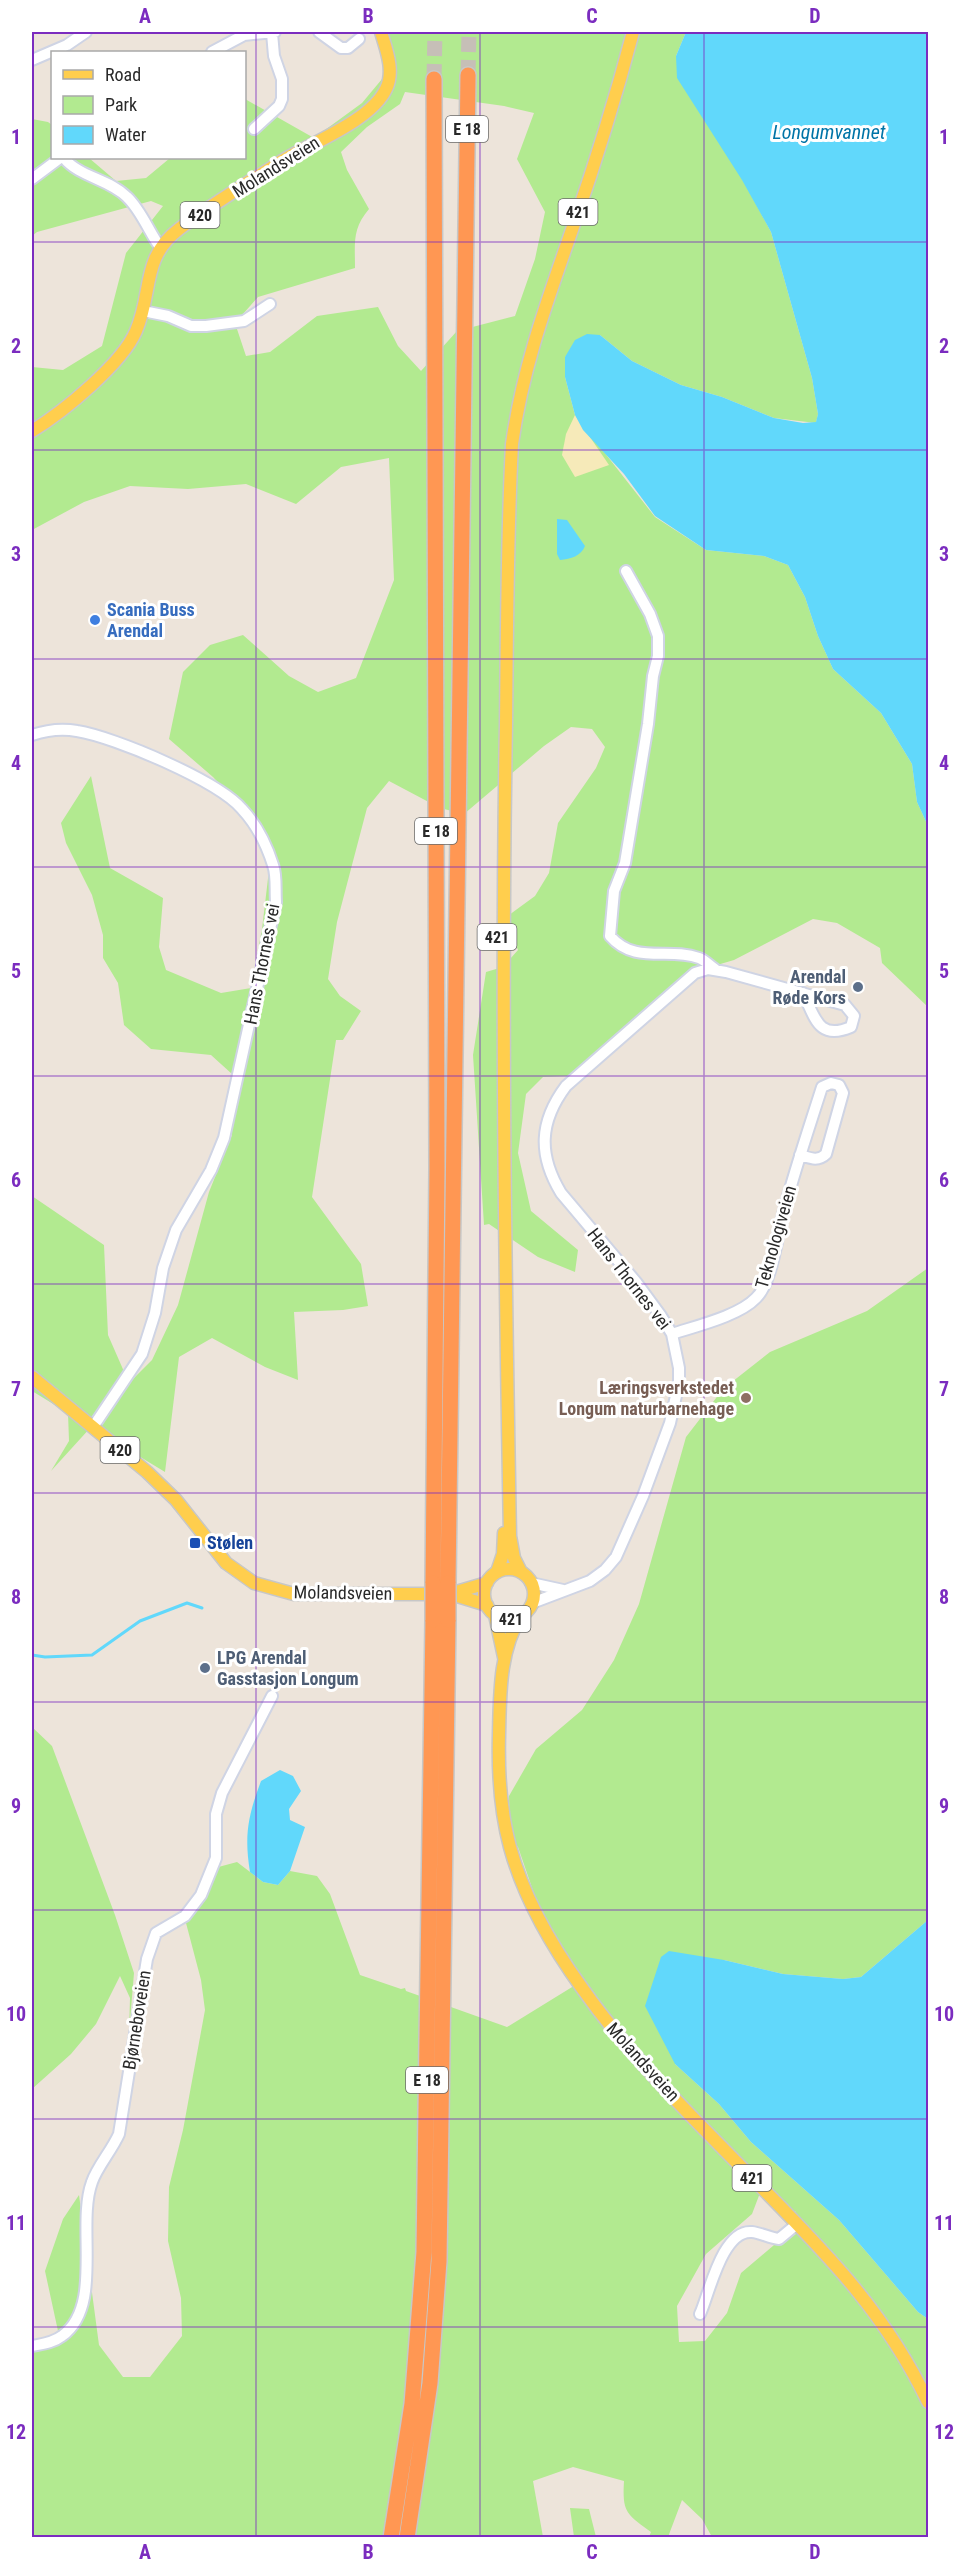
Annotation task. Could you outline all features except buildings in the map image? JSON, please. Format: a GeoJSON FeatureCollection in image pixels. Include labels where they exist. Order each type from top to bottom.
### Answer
{"type":"FeatureCollection","features":[{"type":"Feature","properties":{"kind":"highway","name":"E 18"},"geometry":{"type":"LineString","coordinates":[[391,2538],[412,2404],[424,2252],[440,1620],[444,1587],[456,952],[468,75]]}},
{"type":"Feature","properties":{"kind":"highway","name":"E 18"},"geometry":{"type":"LineString","coordinates":[[434,79],[437,1169],[444,1587]]}},
{"type":"Feature","properties":{"kind":"highway","name":"E 18"},"geometry":{"type":"LineString","coordinates":[[406,2538],[430,2383],[439,2261],[440,1620]]}},
{"type":"Feature","properties":{"kind":"main road","name":"Molandsveien"},"geometry":{"type":"LineString","coordinates":[[32,431],[62,409],[122,354],[135,333],[143,311],[150,268],[160,247],[178,230],[207,210],[371,108],[386,89],[390,76],[381,32]]}},
{"type":"Feature","properties":{"kind":"main road","name":"421"},"geometry":{"type":"LineString","coordinates":[[626,32],[591,150],[525,347],[514,390],[506,444],[497,832],[498,1161],[504,1537],[502,1559],[497,1572],[487,1583],[484,1594],[491,1610],[508,1619],[521,1616],[532,1603],[534,1590],[514,1558],[510,1536],[505,1282],[504,795],[512,444],[520,391],[533,342],[594,164],[633,32]]}},
{"type":"Feature","properties":{"kind":"main road","name":"Molandsveien"},"geometry":{"type":"LineString","coordinates":[[32,1377],[176,1500],[226,1563],[254,1583],[294,1594],[487,1583]]}},
{"type":"Feature","properties":{"kind":"main road"},"geometry":{"type":"LineString","coordinates":[[497,1572],[507,1569],[521,1572]]}},
{"type":"Feature","properties":{"kind":"main road","name":"Molandsveien"},"geometry":{"type":"LineString","coordinates":[[444,1587],[491,1610],[504,1658],[499,1758],[502,1807],[515,1865],[542,1927],[579,1984],[624,2043],[844,2273],[887,2328],[913,2370],[928,2402]]}},
{"type":"Feature","properties":{"kind":"main road","name":"Molandsveien"},"geometry":{"type":"LineString","coordinates":[[504,1658],[521,1616]]}},
{"type":"Feature","properties":{"kind":"street"},"geometry":{"type":"LineString","coordinates":[[53,51],[86,32]]}},
{"type":"Feature","properties":{"kind":"street"},"geometry":{"type":"LineString","coordinates":[[214,51],[251,32],[273,32],[274,56],[282,79],[282,99],[279,106],[255,129]]}},
{"type":"Feature","properties":{"kind":"street"},"geometry":{"type":"LineString","coordinates":[[319,32],[341,48],[348,48],[359,39]]}},
{"type":"Feature","properties":{"kind":"street"},"geometry":{"type":"LineString","coordinates":[[32,60],[51,52]]}},
{"type":"Feature","properties":{"kind":"street"},"geometry":{"type":"LineString","coordinates":[[32,178],[60,159]]}},
{"type":"Feature","properties":{"kind":"street"},"geometry":{"type":"LineString","coordinates":[[63,159],[74,167],[113,186],[126,196],[160,247]]}},
{"type":"Feature","properties":{"kind":"street"},"geometry":{"type":"LineString","coordinates":[[143,311],[168,316],[191,326],[206,326],[244,321],[270,304]]}},
{"type":"Feature","properties":{"kind":"street"},"geometry":{"type":"LineString","coordinates":[[626,571],[650,614],[658,636],[658,656],[625,863],[614,891],[610,936],[619,947],[639,953],[678,954],[701,959],[715,969],[803,993],[845,1005],[854,1016],[851,1027],[839,1032],[822,1028],[814,1020],[803,993]]}},
{"type":"Feature","properties":{"kind":"street","name":"Hans Thornes vei"},"geometry":{"type":"LineString","coordinates":[[32,735],[60,729],[78,731],[126,746],[216,787],[242,808],[259,832],[274,866],[276,902],[224,1138],[211,1170],[176,1230],[163,1268],[155,1313],[142,1354],[93,1427]]}},
{"type":"Feature","properties":{"kind":"street","name":"Hans Thornes vei"},"geometry":{"type":"LineString","coordinates":[[532,1603],[590,1581],[605,1570],[616,1557],[670,1423],[676,1401],[678,1368],[672,1334],[647,1296],[551,1178],[545,1160],[546,1126],[553,1105],[566,1086],[689,977],[701,970],[715,969]]}},
{"type":"Feature","properties":{"kind":"street","name":"Teknologiveien"},"geometry":{"type":"LineString","coordinates":[[672,1334],[747,1306],[759,1296],[766,1281],[800,1155],[822,1087],[831,1083],[839,1085],[843,1093],[826,1154],[815,1160],[800,1155]]}},
{"type":"Feature","properties":{"kind":"street"},"geometry":{"type":"LineString","coordinates":[[531,1583],[563,1590]]}},
{"type":"Feature","properties":{"kind":"street","name":"Bjørneboveien"},"geometry":{"type":"LineString","coordinates":[[32,2346],[62,2337],[74,2325],[81,2310],[86,2274],[87,2212],[92,2181],[112,2150],[119,2134],[147,1959],[156,1933],[185,1916],[201,1895],[216,1858],[216,1814],[222,1793],[272,1696]]}},
{"type":"Feature","properties":{"kind":"street"},"geometry":{"type":"LineString","coordinates":[[700,2314],[717,2265],[737,2238],[750,2232],[779,2239],[797,2224]]}},
{"type":"Feature","properties":{"kind":"green space"},"geometry":{"type":"Polygon","coordinates":[[[380,32],[686,32],[676,56],[771,232],[812,378],[818,414],[816,423],[774,418],[722,397],[681,385],[632,361],[600,335],[565,357],[565,377],[575,415],[655,517],[706,550],[764,556],[788,565],[805,597],[818,636],[833,669],[881,713],[912,764],[917,802],[928,826],[928,1007],[882,963],[880,948],[837,923],[813,919],[734,960],[700,970],[572,1076],[543,1077],[526,1094],[518,1153],[531,1211],[578,1250],[575,1272],[538,1257],[489,1224],[484,1225],[473,1055],[486,972],[503,967],[518,950],[505,918],[535,896],[549,873],[558,823],[596,768],[605,747],[592,729],[571,727],[544,746],[464,814],[440,808],[389,781],[367,808],[337,922],[328,979],[340,996],[361,1011],[343,1040],[336,1040],[312,1197],[361,1264],[368,1306],[343,1310],[294,1312],[298,1380],[265,1367],[212,1338],[179,1357],[165,1472],[91,1427],[51,1471],[69,1441],[68,1413],[32,1391],[32,1196],[104,1245],[108,1335],[129,1383],[152,1360],[178,1305],[209,1192],[232,1135],[232,1074],[211,1055],[151,1049],[124,1025],[118,983],[103,958],[103,935],[92,895],[66,843],[61,823],[91,776],[110,868],[163,898],[159,947],[166,970],[221,993],[251,988],[262,929],[269,870],[253,820],[213,777],[169,739],[183,672],[210,645],[243,635],[289,676],[318,692],[356,678],[394,580],[389,458],[341,467],[296,504],[246,484],[188,489],[130,486],[84,502],[32,530],[32,367],[63,370],[102,346],[126,253],[163,206],[151,201],[37,232],[32,236],[32,119],[51,124],[51,159],[90,159],[116,181],[146,178],[169,159],[246,159],[246,100],[314,138],[362,103],[392,67],[380,32]],[[405,92],[400,104],[367,127],[341,152],[347,170],[369,209],[357,230],[355,268],[258,297],[235,323],[246,356],[270,352],[317,316],[378,307],[398,346],[421,371],[457,331],[515,316],[535,259],[545,212],[517,159],[534,113],[504,106],[405,92]]]}},
{"type":"Feature","properties":{"kind":"green space"},"geometry":{"type":"Polygon","coordinates":[[[928,1268],[928,1920],[861,1977],[843,1979],[783,1974],[724,1960],[675,2064],[719,2104],[751,2142],[839,2220],[918,2312],[928,2319],[928,2384],[925,2386],[928,2395],[928,2537],[712,2537],[702,2519],[682,2500],[668,2537],[649,2537],[651,2532],[631,2516],[625,2506],[624,2481],[573,2467],[533,2481],[543,2537],[32,2537],[32,2348],[58,2331],[45,2271],[63,2219],[79,2195],[99,2345],[123,2377],[150,2377],[182,2336],[181,2298],[168,2241],[169,2187],[183,2130],[205,2010],[201,1980],[186,1923],[211,1869],[237,1862],[263,1882],[278,1885],[290,1871],[317,1876],[330,1894],[360,1975],[401,1989],[405,1988],[406,1991],[507,2027],[577,1984],[539,1908],[518,1847],[510,1839],[509,1796],[536,1749],[582,1710],[614,1660],[639,1604],[686,1437],[723,1389],[770,1352],[867,1311],[928,1268]],[[760,2193],[752,2214],[706,2254],[677,2306],[679,2342],[705,2341],[727,2313],[741,2273],[787,2234],[796,2212],[760,2193]]]}},
{"type":"Feature","properties":{"kind":"green space"},"geometry":{"type":"Polygon","coordinates":[[[32,1727],[52,1746],[115,1915],[134,1973],[129,2033],[130,1998],[120,1976],[96,2024],[71,2054],[32,2089],[32,1727]]]}},
{"type":"Feature","properties":{"kind":"green space"},"geometry":{"type":"Polygon","coordinates":[[[570,2508],[589,2509],[596,2537],[574,2537],[570,2508]]]}},
{"type":"Feature","properties":{"kind":"sand"},"geometry":{"type":"Polygon","coordinates":[[[575,415],[609,465],[575,477],[562,455],[566,434],[575,415]]]}},
{"type":"Feature","properties":{"kind":"water","name":"Longumvannet"},"geometry":{"type":"Polygon","coordinates":[[[686,32],[928,32],[928,826],[917,802],[912,764],[881,713],[833,669],[818,636],[805,597],[788,565],[764,556],[706,550],[655,516],[624,474],[583,430],[575,415],[565,377],[565,357],[575,340],[587,334],[600,335],[632,361],[681,385],[722,397],[774,418],[803,423],[816,422],[818,414],[812,378],[771,232],[742,180],[677,78],[676,56],[686,32]]]}},
{"type":"Feature","properties":{"kind":"water"},"geometry":{"type":"Polygon","coordinates":[[[557,519],[567,520],[585,546],[581,552],[568,559],[560,560],[557,554],[557,519]]]}},
{"type":"Feature","properties":{"kind":"water"},"geometry":{"type":"Polygon","coordinates":[[[280,1770],[293,1776],[301,1791],[289,1809],[290,1820],[305,1827],[290,1871],[278,1885],[263,1882],[250,1872],[247,1836],[250,1815],[261,1781],[280,1770]]]}},
{"type":"Feature","properties":{"kind":"water"},"geometry":{"type":"Polygon","coordinates":[[[928,1920],[928,2319],[918,2312],[839,2220],[751,2142],[719,2104],[675,2064],[645,2006],[661,1957],[669,1951],[724,1960],[783,1974],[843,1979],[861,1977],[928,1920]]]}},
{"type":"Feature","properties":{"kind":"waterway"},"geometry":{"type":"LineString","coordinates":[[32,1655],[45,1657],[92,1655],[140,1621],[187,1603],[202,1608]]}},
{"type":"Feature","properties":{"kind":"tunnel"},"geometry":{"type":"LineString","coordinates":[[434,79],[435,32]]}},
{"type":"Feature","properties":{"kind":"tunnel"},"geometry":{"type":"LineString","coordinates":[[468,75],[469,32]]}},
{"type":"Feature","properties":{"kind":"place","name":"Scania Buss Arendal"},"geometry":{"type":"Point","coordinates":[95,620]}},
{"type":"Feature","properties":{"kind":"place","name":"Arendal Røde Kors"},"geometry":{"type":"Point","coordinates":[858,987]}},
{"type":"Feature","properties":{"kind":"place","name":"Læringsverkstedet Longum naturbarnehage"},"geometry":{"type":"Point","coordinates":[746,1398]}},
{"type":"Feature","properties":{"kind":"place","name":"Stølen"},"geometry":{"type":"Point","coordinates":[195,1543]}},
{"type":"Feature","properties":{"kind":"place","name":"LPG Arendal Gasstasjon Longum"},"geometry":{"type":"Point","coordinates":[205,1668]}}]}
